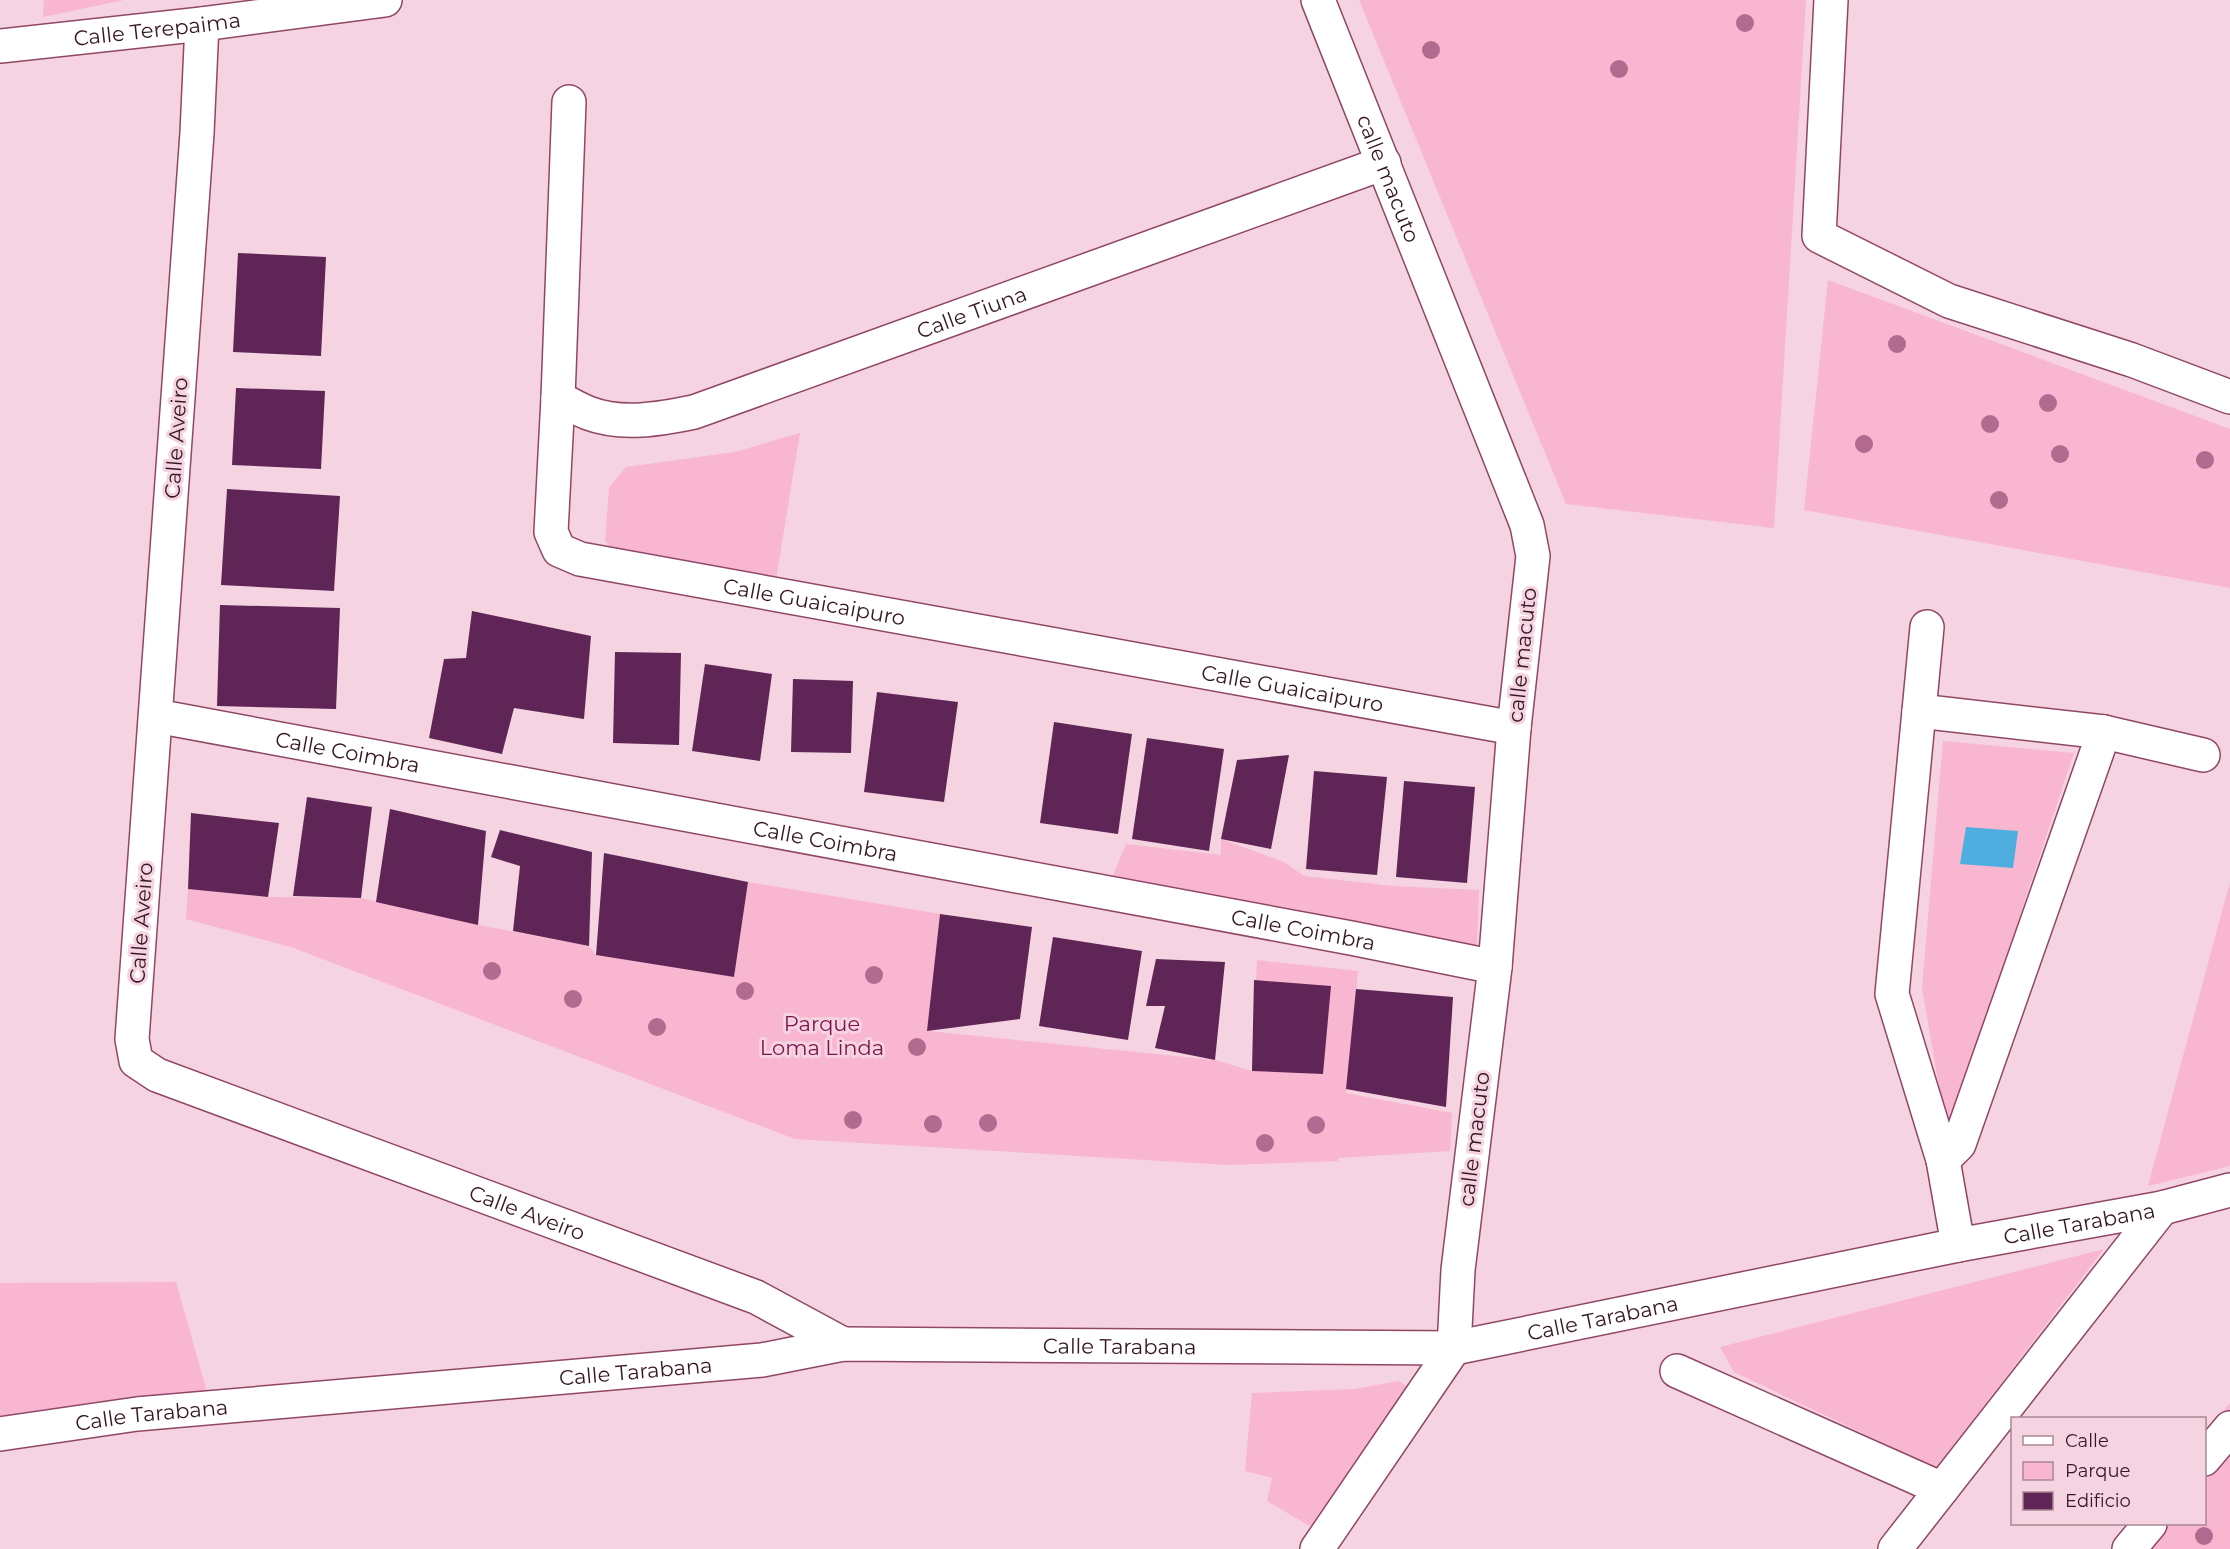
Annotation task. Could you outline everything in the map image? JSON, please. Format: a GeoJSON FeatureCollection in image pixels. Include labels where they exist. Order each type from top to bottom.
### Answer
{"type":"FeatureCollection","features":[{"type":"Feature","properties":{"kind":"street","name":"Calle Terepaima"},"geometry":{"type":"LineString","coordinates":[[1,46],[202,24],[385,0]]}},
{"type":"Feature","properties":{"kind":"street","name":"calle macuto"},"geometry":{"type":"LineString","coordinates":[[1318,0],[1527,525],[1533,556],[1514,728],[1496,967],[1458,1270],[1454,1348]]}},
{"type":"Feature","properties":{"kind":"street"},"geometry":{"type":"LineString","coordinates":[[1831,0],[1819,236],[1949,301],[2132,360],[2230,397]]}},
{"type":"Feature","properties":{"kind":"street","name":"Calle Aveiro"},"geometry":{"type":"LineString","coordinates":[[202,24],[196,145],[132,1039],[136,1061],[157,1075],[756,1297],[843,1344]]}},
{"type":"Feature","properties":{"kind":"street","name":"Calle Guaicaipuro"},"geometry":{"type":"LineString","coordinates":[[569,102],[551,532],[559,550],[580,559],[1514,728]]}},
{"type":"Feature","properties":{"kind":"street","name":"Calle Tiuna"},"geometry":{"type":"LineString","coordinates":[[558,398],[590,414],[624,420],[656,419],[694,412],[1384,163]]}},
{"type":"Feature","properties":{"kind":"street"},"geometry":{"type":"LineString","coordinates":[[1927,627],[1892,994],[1943,1160],[1958,1245]]}},
{"type":"Feature","properties":{"kind":"street"},"geometry":{"type":"LineString","coordinates":[[1918,711],[2104,732],[2203,755]]}},
{"type":"Feature","properties":{"kind":"street","name":"Calle Coimbra"},"geometry":{"type":"LineString","coordinates":[[156,716],[1496,967]]}},
{"type":"Feature","properties":{"kind":"street"},"geometry":{"type":"LineString","coordinates":[[1943,1160],[1959,1144],[2104,732]]}},
{"type":"Feature","properties":{"kind":"street","name":"Calle Tarabana"},"geometry":{"type":"LineString","coordinates":[[0,1434],[138,1414],[762,1360],[843,1344],[1454,1348],[1958,1245],[2162,1208],[2230,1190]]}},
{"type":"Feature","properties":{"kind":"street"},"geometry":{"type":"LineString","coordinates":[[1895,1549],[2162,1208]]}},
{"type":"Feature","properties":{"kind":"street"},"geometry":{"type":"LineString","coordinates":[[1317,1549],[1454,1348]]}},
{"type":"Feature","properties":{"kind":"street"},"geometry":{"type":"LineString","coordinates":[[1677,1371],[1942,1489]]}},
{"type":"Feature","properties":{"kind":"street"},"geometry":{"type":"LineString","coordinates":[[2206,1458],[2230,1428]]}},
{"type":"Feature","properties":{"kind":"street"},"geometry":{"type":"LineString","coordinates":[[2129,1549],[2149,1525]]}},
{"type":"Feature","properties":{"kind":"green space"},"geometry":{"type":"Polygon","coordinates":[[[44,0],[124,0],[43,17],[44,0]]]}},
{"type":"Feature","properties":{"kind":"green space"},"geometry":{"type":"Polygon","coordinates":[[[1359,0],[1806,0],[1774,528],[1566,504],[1359,0]]]}},
{"type":"Feature","properties":{"kind":"green space"},"geometry":{"type":"Polygon","coordinates":[[[1828,280],[2230,429],[2230,588],[1804,510],[1828,280]]]}},
{"type":"Feature","properties":{"kind":"green space"},"geometry":{"type":"Polygon","coordinates":[[[800,433],[776,579],[614,553],[605,541],[609,488],[626,467],[735,452],[800,433]]]}},
{"type":"Feature","properties":{"kind":"green space"},"geometry":{"type":"Polygon","coordinates":[[[1943,741],[2074,753],[2024,903],[1959,1132],[1946,1127],[1922,988],[1943,741]]]}},
{"type":"Feature","properties":{"kind":"green space"},"geometry":{"type":"Polygon","coordinates":[[[1221,839],[1284,862],[1304,876],[1393,886],[1479,890],[1477,947],[1112,878],[1126,844],[1221,855],[1221,839]]]}},
{"type":"Feature","properties":{"kind":"green space","name":"Parque Loma Linda"},"geometry":{"type":"Polygon","coordinates":[[[748,882],[940,914],[928,1031],[1215,1060],[1252,1071],[1257,960],[1358,971],[1346,1093],[1452,1113],[1450,1151],[1339,1158],[1338,1161],[1229,1165],[795,1139],[291,947],[186,919],[188,889],[268,897],[361,898],[478,925],[589,946],[596,955],[734,977],[748,882]]]}},
{"type":"Feature","properties":{"kind":"green space"},"geometry":{"type":"Polygon","coordinates":[[[2230,882],[2230,1166],[2148,1186],[2230,882]]]}},
{"type":"Feature","properties":{"kind":"green space"},"geometry":{"type":"Polygon","coordinates":[[[2104,1249],[1936,1468],[1734,1372],[1720,1347],[2104,1249]]]}},
{"type":"Feature","properties":{"kind":"green space"},"geometry":{"type":"Polygon","coordinates":[[[176,1282],[209,1399],[0,1419],[0,1283],[176,1282]]]}},
{"type":"Feature","properties":{"kind":"green space"},"geometry":{"type":"Polygon","coordinates":[[[1399,1381],[1417,1394],[1315,1529],[1267,1501],[1272,1478],[1245,1471],[1252,1393],[1354,1389],[1399,1381]]]}},
{"type":"Feature","properties":{"kind":"green space"},"geometry":{"type":"Polygon","coordinates":[[[2230,1403],[2230,1549],[2111,1549],[2131,1525],[2206,1525],[2206,1433],[2230,1403]]]}},
{"type":"Feature","properties":{"kind":"water"},"geometry":{"type":"Polygon","coordinates":[[[1966,827],[2018,831],[2013,868],[1960,864],[1966,827]]]}},
{"type":"Feature","properties":{"kind":"building"},"geometry":{"type":"Polygon","coordinates":[[[238,253],[326,257],[321,356],[233,352],[238,253]]]}},
{"type":"Feature","properties":{"kind":"building"},"geometry":{"type":"Polygon","coordinates":[[[236,388],[325,391],[321,469],[232,465],[236,388]]]}},
{"type":"Feature","properties":{"kind":"building"},"geometry":{"type":"Polygon","coordinates":[[[227,489],[340,496],[334,591],[221,585],[227,489]]]}},
{"type":"Feature","properties":{"kind":"building"},"geometry":{"type":"Polygon","coordinates":[[[220,605],[340,608],[336,709],[217,706],[220,605]]]}},
{"type":"Feature","properties":{"kind":"building"},"geometry":{"type":"Polygon","coordinates":[[[472,611],[591,636],[584,719],[514,708],[502,754],[429,738],[444,659],[466,658],[472,611]]]}},
{"type":"Feature","properties":{"kind":"building"},"geometry":{"type":"Polygon","coordinates":[[[615,652],[681,653],[679,745],[613,743],[615,652]]]}},
{"type":"Feature","properties":{"kind":"building"},"geometry":{"type":"Polygon","coordinates":[[[705,664],[772,674],[760,761],[692,751],[705,664]]]}},
{"type":"Feature","properties":{"kind":"building"},"geometry":{"type":"Polygon","coordinates":[[[793,679],[853,681],[851,753],[791,752],[793,679]]]}},
{"type":"Feature","properties":{"kind":"building"},"geometry":{"type":"Polygon","coordinates":[[[877,692],[958,702],[944,802],[864,792],[877,692]]]}},
{"type":"Feature","properties":{"kind":"building"},"geometry":{"type":"Polygon","coordinates":[[[1054,722],[1132,734],[1118,834],[1040,823],[1054,722]]]}},
{"type":"Feature","properties":{"kind":"building"},"geometry":{"type":"Polygon","coordinates":[[[1147,738],[1224,749],[1209,851],[1132,839],[1147,738]]]}},
{"type":"Feature","properties":{"kind":"building"},"geometry":{"type":"Polygon","coordinates":[[[1289,755],[1271,849],[1221,839],[1237,760],[1289,755]]]}},
{"type":"Feature","properties":{"kind":"building"},"geometry":{"type":"Polygon","coordinates":[[[1314,771],[1387,777],[1377,875],[1306,869],[1314,771]]]}},
{"type":"Feature","properties":{"kind":"building"},"geometry":{"type":"Polygon","coordinates":[[[1404,781],[1475,787],[1467,883],[1396,877],[1404,781]]]}},
{"type":"Feature","properties":{"kind":"building"},"geometry":{"type":"Polygon","coordinates":[[[307,797],[372,807],[361,898],[293,896],[307,797]]]}},
{"type":"Feature","properties":{"kind":"building"},"geometry":{"type":"Polygon","coordinates":[[[390,809],[486,831],[478,925],[376,902],[390,809]]]}},
{"type":"Feature","properties":{"kind":"building"},"geometry":{"type":"Polygon","coordinates":[[[191,813],[279,823],[268,897],[188,889],[191,813]]]}},
{"type":"Feature","properties":{"kind":"building"},"geometry":{"type":"Polygon","coordinates":[[[500,830],[592,852],[589,946],[513,931],[520,866],[491,857],[500,830]]]}},
{"type":"Feature","properties":{"kind":"building"},"geometry":{"type":"Polygon","coordinates":[[[604,853],[748,882],[734,977],[596,955],[604,853]]]}},
{"type":"Feature","properties":{"kind":"building"},"geometry":{"type":"Polygon","coordinates":[[[940,914],[1032,927],[1020,1019],[927,1031],[940,914]]]}},
{"type":"Feature","properties":{"kind":"building"},"geometry":{"type":"Polygon","coordinates":[[[1053,937],[1142,951],[1128,1040],[1039,1026],[1053,937]]]}},
{"type":"Feature","properties":{"kind":"building"},"geometry":{"type":"Polygon","coordinates":[[[1156,959],[1225,962],[1215,1060],[1155,1048],[1165,1006],[1146,1006],[1156,959]]]}},
{"type":"Feature","properties":{"kind":"building"},"geometry":{"type":"Polygon","coordinates":[[[1254,980],[1331,986],[1323,1074],[1252,1071],[1254,980]]]}},
{"type":"Feature","properties":{"kind":"building"},"geometry":{"type":"Polygon","coordinates":[[[1356,989],[1453,997],[1446,1107],[1346,1089],[1356,989]]]}}]}
